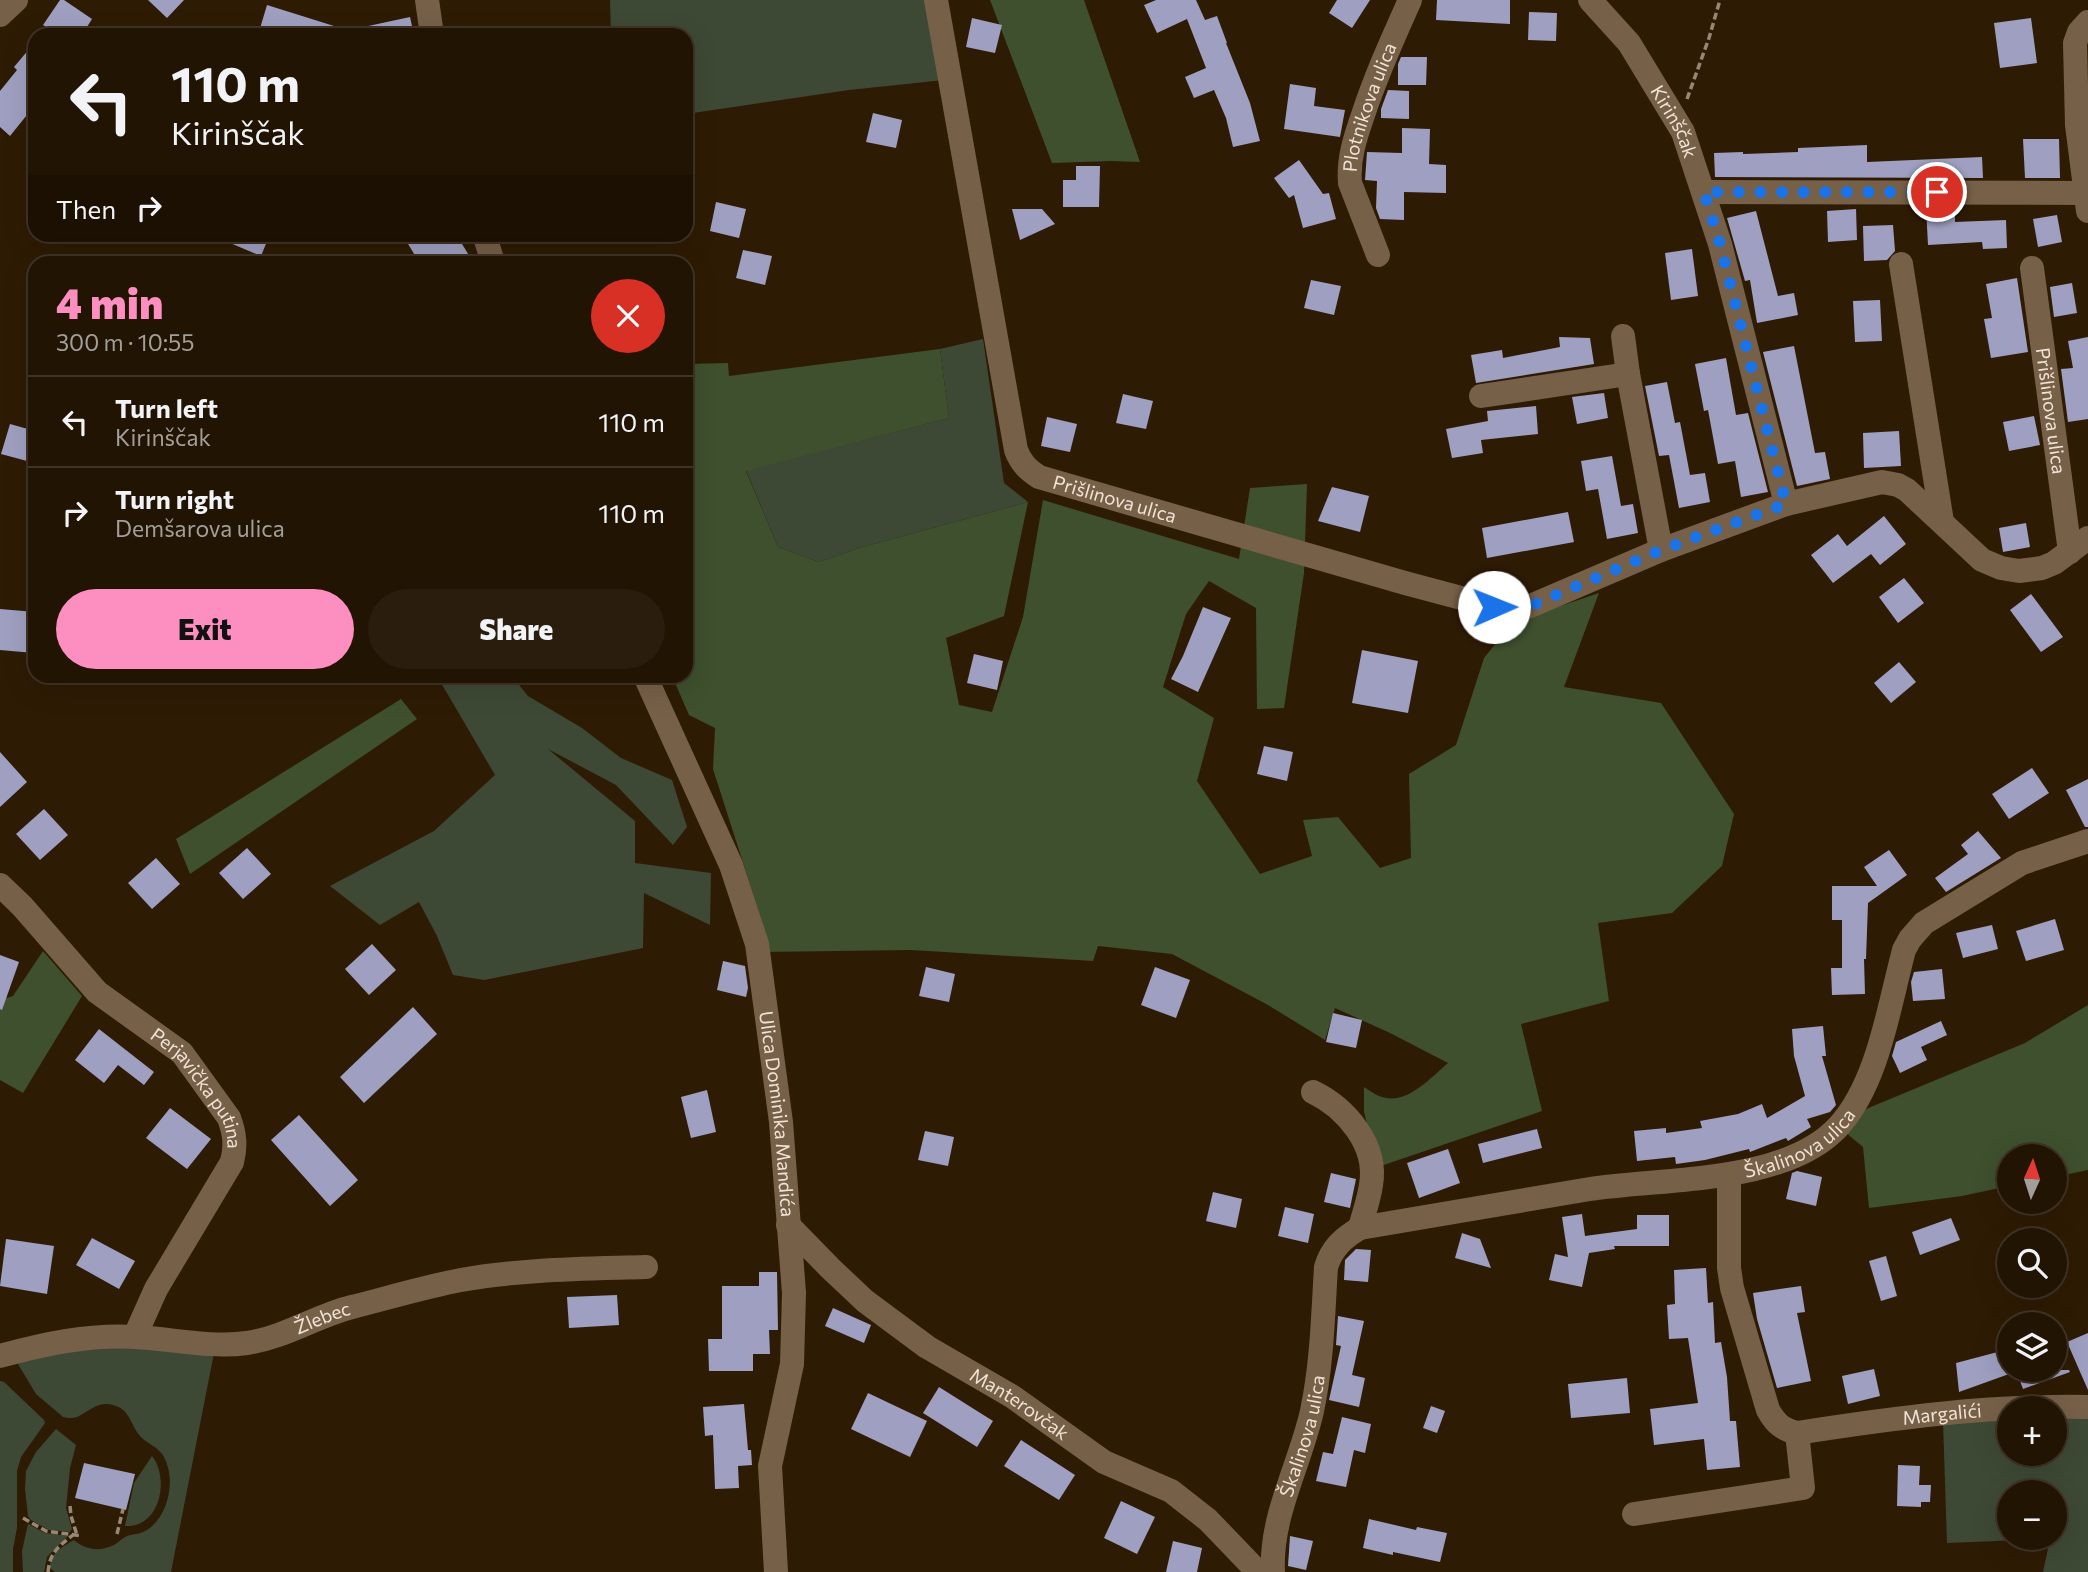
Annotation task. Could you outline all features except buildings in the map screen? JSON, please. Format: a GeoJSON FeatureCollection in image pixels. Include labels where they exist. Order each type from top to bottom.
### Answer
{"type":"FeatureCollection","features":[{"type":"Feature","properties":{"kind":"street"},"geometry":{"type":"LineString","coordinates":[[0,15],[16,0]]}},
{"type":"Feature","properties":{"kind":"street"},"geometry":{"type":"LineString","coordinates":[[427,0],[431,28]]}},
{"type":"Feature","properties":{"kind":"street","name":"Prišlinova ulica"},"geometry":{"type":"LineString","coordinates":[[936,0],[1016,450],[1025,467],[1039,477],[1494,607],[1528,607],[1661,550],[1786,504],[1882,482],[1890,482],[1907,490],[1982,560],[2001,568],[2019,571],[2042,568],[2054,563],[2079,545],[2032,268]]}},
{"type":"Feature","properties":{"kind":"street","name":"Plotnikova ulica"},"geometry":{"type":"LineString","coordinates":[[1378,255],[1350,183],[1349,171],[1352,148],[1375,79],[1410,0]]}},
{"type":"Feature","properties":{"kind":"street","name":"Kirinščak"},"geometry":{"type":"LineString","coordinates":[[1590,0],[1629,43],[1678,124],[1720,244],[1786,504]]}},
{"type":"Feature","properties":{"kind":"street"},"geometry":{"type":"LineString","coordinates":[[1704,192],[2087,202],[2077,125],[2075,43],[2079,32],[2088,22]]}},
{"type":"Feature","properties":{"kind":"street"},"geometry":{"type":"LineString","coordinates":[[1901,264],[1942,522]]}},
{"type":"Feature","properties":{"kind":"street"},"geometry":{"type":"LineString","coordinates":[[1623,336],[1661,550]]}},
{"type":"Feature","properties":{"kind":"street"},"geometry":{"type":"LineString","coordinates":[[1481,396],[1628,374]]}},
{"type":"Feature","properties":{"kind":"street","name":"Ulica Dominika Mandića"},"geometry":{"type":"LineString","coordinates":[[648,683],[730,865],[757,944],[780,1122],[794,1293],[792,1364],[770,1466],[776,1572]]}},
{"type":"Feature","properties":{"kind":"street","name":"Škalinova ulica"},"geometry":{"type":"LineString","coordinates":[[1273,1572],[1273,1549],[1279,1516],[1312,1411],[1320,1357],[1326,1267],[1336,1245],[1360,1228],[1622,1185],[1730,1175],[1775,1164],[1804,1151],[1835,1130],[1844,1120],[1871,1074],[1904,950],[1924,923],[2022,863],[2088,841]]}},
{"type":"Feature","properties":{"kind":"street","name":"Perjavička putina"},"geometry":{"type":"LineString","coordinates":[[0,885],[22,906],[97,992],[181,1053],[229,1118],[233,1130],[232,1162],[156,1289],[135,1336]]}},
{"type":"Feature","properties":{"kind":"street"},"geometry":{"type":"LineString","coordinates":[[1313,1092],[1340,1109],[1370,1155],[1372,1183],[1360,1228]]}},
{"type":"Feature","properties":{"kind":"street"},"geometry":{"type":"LineString","coordinates":[[1634,1514],[1803,1488],[1797,1433],[1783,1429],[1774,1422],[1768,1410],[1736,1309],[1730,1268],[1730,1175]]}},
{"type":"Feature","properties":{"kind":"street","name":"Manterovčak"},"geometry":{"type":"LineString","coordinates":[[788,1225],[830,1268],[876,1309],[927,1347],[1013,1397],[1104,1462],[1171,1491],[1208,1520],[1258,1572]]}},
{"type":"Feature","properties":{"kind":"street","name":"Žlebec"},"geometry":{"type":"LineString","coordinates":[[0,1356],[74,1339],[135,1336],[218,1344],[244,1343],[286,1334],[343,1309],[460,1280],[517,1272],[646,1267]]}},
{"type":"Feature","properties":{"kind":"street","name":"Margalići"},"geometry":{"type":"LineString","coordinates":[[1797,1433],[1963,1411],[2047,1406],[2088,1407]]}},
{"type":"Feature","properties":{"kind":"path"},"geometry":{"type":"LineString","coordinates":[[1678,124],[1720,0]]}},
{"type":"Feature","properties":{"kind":"path"},"geometry":{"type":"LineString","coordinates":[[70,1506],[78,1535]]}},
{"type":"Feature","properties":{"kind":"path"},"geometry":{"type":"LineString","coordinates":[[117,1534],[123,1509]]}},
{"type":"Feature","properties":{"kind":"path"},"geometry":{"type":"LineString","coordinates":[[23,1518],[46,1531],[78,1535]]}},
{"type":"Feature","properties":{"kind":"path"},"geometry":{"type":"LineString","coordinates":[[48,1572],[49,1558],[54,1551],[78,1535]]}},
{"type":"Feature","properties":{"kind":"green space"},"geometry":{"type":"Polygon","coordinates":[[[610,0],[931,0],[944,80],[849,90],[693,113],[693,28],[611,28],[610,0]]]}},
{"type":"Feature","properties":{"kind":"green space"},"geometry":{"type":"Polygon","coordinates":[[[990,0],[1084,0],[1140,162],[1052,163],[990,0]]]}},
{"type":"Feature","properties":{"kind":"green space"},"geometry":{"type":"Polygon","coordinates":[[[983,339],[1004,483],[1028,502],[859,548],[819,562],[778,547],[746,470],[949,418],[940,349],[983,339]]]}},
{"type":"Feature","properties":{"kind":"green space"},"geometry":{"type":"Polygon","coordinates":[[[940,349],[949,418],[746,471],[778,547],[819,562],[859,548],[1028,502],[1004,616],[946,638],[959,705],[992,712],[1023,617],[1043,500],[1239,559],[1250,488],[1307,484],[1304,573],[1284,708],[1257,709],[1256,608],[1209,581],[1186,614],[1163,687],[1214,718],[1197,781],[1260,874],[1312,856],[1303,820],[1338,817],[1380,868],[1411,858],[1409,774],[1456,745],[1484,658],[1513,622],[1599,593],[1564,687],[1661,703],[1734,814],[1722,866],[1672,913],[1598,923],[1609,1001],[1521,1024],[1542,1111],[1378,1167],[1364,1112],[1364,1087],[1379,1096],[1399,1098],[1417,1089],[1448,1063],[1335,1008],[1325,1040],[1268,1005],[1172,954],[1098,946],[1093,961],[911,950],[753,952],[763,925],[713,769],[715,728],[689,715],[675,683],[693,683],[693,364],[728,363],[729,376],[940,349]]]}},
{"type":"Feature","properties":{"kind":"green space"},"geometry":{"type":"Polygon","coordinates":[[[441,683],[518,683],[528,696],[582,728],[621,758],[672,780],[687,827],[673,845],[616,785],[548,749],[635,821],[635,863],[711,873],[710,925],[644,893],[643,948],[484,980],[453,975],[419,902],[380,925],[330,886],[434,831],[495,775],[441,683]]]}},
{"type":"Feature","properties":{"kind":"green space"},"geometry":{"type":"Polygon","coordinates":[[[401,699],[417,719],[190,874],[176,839],[401,699]]]}},
{"type":"Feature","properties":{"kind":"green space"},"geometry":{"type":"Polygon","coordinates":[[[43,951],[82,996],[23,1093],[0,1080],[0,1000],[13,996],[43,951]]]}},
{"type":"Feature","properties":{"kind":"green space"},"geometry":{"type":"Polygon","coordinates":[[[2088,1005],[2088,1170],[2067,1174],[2067,1144],[1997,1144],[1997,1189],[1962,1196],[1869,1208],[1863,1147],[1845,1132],[1866,1109],[2025,1043],[2088,1005]]]}},
{"type":"Feature","properties":{"kind":"green space"},"geometry":{"type":"Polygon","coordinates":[[[104,1347],[214,1353],[171,1572],[55,1572],[50,1568],[54,1554],[74,1540],[88,1548],[103,1549],[127,1536],[147,1530],[161,1516],[168,1497],[170,1476],[164,1457],[140,1436],[123,1410],[103,1404],[77,1417],[63,1417],[36,1394],[18,1364],[26,1357],[104,1347]]]}},
{"type":"Feature","properties":{"kind":"green space"},"geometry":{"type":"Polygon","coordinates":[[[0,1381],[45,1423],[21,1457],[17,1471],[17,1528],[13,1572],[0,1572],[0,1381]]]}},
{"type":"Feature","properties":{"kind":"green space"},"geometry":{"type":"Polygon","coordinates":[[[2067,1414],[2088,1415],[2088,1572],[2043,1572],[2048,1550],[2067,1550],[2067,1480],[1997,1480],[1997,1541],[1947,1543],[1943,1421],[1997,1416],[1997,1466],[2067,1466],[2067,1414]]]}},
{"type":"Feature","properties":{"kind":"green space"},"geometry":{"type":"Polygon","coordinates":[[[56,1429],[76,1445],[70,1468],[66,1508],[72,1529],[70,1532],[49,1530],[28,1516],[26,1471],[36,1452],[56,1429]]]}},
{"type":"Feature","properties":{"kind":"green space"},"geometry":{"type":"Polygon","coordinates":[[[152,1456],[160,1477],[161,1489],[154,1511],[137,1525],[125,1526],[134,1483],[152,1456]]]}},
{"type":"Feature","properties":{"kind":"green space"},"geometry":{"type":"Polygon","coordinates":[[[28,1524],[45,1533],[68,1536],[47,1557],[44,1572],[23,1572],[22,1551],[28,1524]]]}},
{"type":"Feature","properties":{"kind":"route"},"geometry":{"type":"LineString","coordinates":[[1494,607],[1528,607],[1661,550],[1786,504],[1720,244],[1704,192],[1937,192]]}}]}
